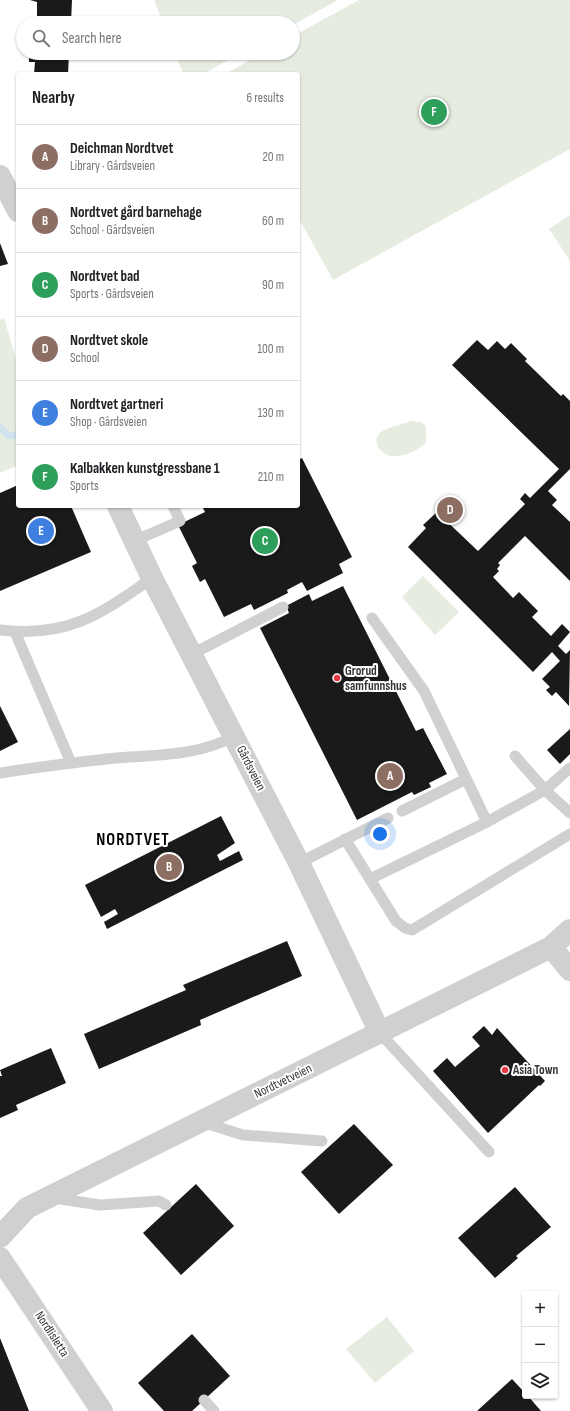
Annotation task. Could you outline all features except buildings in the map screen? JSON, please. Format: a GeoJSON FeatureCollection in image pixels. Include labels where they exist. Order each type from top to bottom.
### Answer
{"type":"FeatureCollection","features":[{"type":"Feature","properties":{"kind":"street"},"geometry":{"type":"LineString","coordinates":[[0,177],[16,207]]}},
{"type":"Feature","properties":{"kind":"street","name":"Gårdsveien"},"geometry":{"type":"LineString","coordinates":[[119,508],[152,578],[235,736],[299,863],[380,1033]]}},
{"type":"Feature","properties":{"kind":"street","name":"Nordtvetveien"},"geometry":{"type":"LineString","coordinates":[[0,1237],[27,1208],[551,947],[570,930]]}},
{"type":"Feature","properties":{"kind":"street"},"geometry":{"type":"LineString","coordinates":[[551,947],[570,970]]}},
{"type":"Feature","properties":{"kind":"street","name":"Nordlisletta"},"geometry":{"type":"LineString","coordinates":[[0,1258],[102,1411]]}},
{"type":"Feature","properties":{"kind":"lane"},"geometry":{"type":"LineString","coordinates":[[134,541],[180,521],[174,508]]}},
{"type":"Feature","properties":{"kind":"lane"},"geometry":{"type":"LineString","coordinates":[[0,630],[15,632],[47,631],[92,617],[119,601],[152,578]]}},
{"type":"Feature","properties":{"kind":"lane"},"geometry":{"type":"LineString","coordinates":[[192,654],[283,607]]}},
{"type":"Feature","properties":{"kind":"lane"},"geometry":{"type":"LineString","coordinates":[[372,618],[424,691],[487,822]]}},
{"type":"Feature","properties":{"kind":"lane"},"geometry":{"type":"LineString","coordinates":[[15,632],[72,763]]}},
{"type":"Feature","properties":{"kind":"lane"},"geometry":{"type":"LineString","coordinates":[[0,773],[72,763],[192,751],[222,743],[235,736]]}},
{"type":"Feature","properties":{"kind":"lane"},"geometry":{"type":"LineString","coordinates":[[515,756],[545,790],[570,814]]}},
{"type":"Feature","properties":{"kind":"lane"},"geometry":{"type":"LineString","coordinates":[[370,879],[487,822],[545,790],[570,768]]}},
{"type":"Feature","properties":{"kind":"lane"},"geometry":{"type":"LineString","coordinates":[[402,811],[466,778]]}},
{"type":"Feature","properties":{"kind":"lane"},"geometry":{"type":"LineString","coordinates":[[299,863],[388,818]]}},
{"type":"Feature","properties":{"kind":"lane"},"geometry":{"type":"LineString","coordinates":[[345,840],[396,921],[405,928],[412,930],[570,834]]}},
{"type":"Feature","properties":{"kind":"lane"},"geometry":{"type":"LineString","coordinates":[[380,1033],[489,1152]]}},
{"type":"Feature","properties":{"kind":"lane"},"geometry":{"type":"LineString","coordinates":[[201,1122],[243,1135],[322,1141]]}},
{"type":"Feature","properties":{"kind":"lane"},"geometry":{"type":"LineString","coordinates":[[49,1197],[100,1205],[159,1201],[166,1205]]}},
{"type":"Feature","properties":{"kind":"lane"},"geometry":{"type":"LineString","coordinates":[[204,1400],[214,1411]]}},
{"type":"Feature","properties":{"kind":"shaded area"},"geometry":{"type":"Polygon","coordinates":[[[154,0],[338,0],[300,21],[300,16],[160,16],[154,0]]]}},
{"type":"Feature","properties":{"kind":"shaded area"},"geometry":{"type":"Polygon","coordinates":[[[359,0],[570,0],[570,149],[333,280],[300,221],[300,72],[229,72],[250,60],[300,60],[300,32],[359,0]]]}},
{"type":"Feature","properties":{"kind":"shaded area"},"geometry":{"type":"Polygon","coordinates":[[[177,60],[228,60],[207,72],[183,72],[177,60]]]}},
{"type":"Feature","properties":{"kind":"shaded area"},"geometry":{"type":"Polygon","coordinates":[[[570,215],[570,261],[549,229],[570,215]]]}},
{"type":"Feature","properties":{"kind":"shaded area"},"geometry":{"type":"Polygon","coordinates":[[[4,318],[16,359],[16,466],[0,473],[0,320],[4,318]]]}},
{"type":"Feature","properties":{"kind":"shaded area"},"geometry":{"type":"Polygon","coordinates":[[[411,421],[421,422],[426,426],[426,443],[414,451],[401,456],[388,455],[378,447],[377,439],[381,432],[411,421]]]}},
{"type":"Feature","properties":{"kind":"shaded area"},"geometry":{"type":"Polygon","coordinates":[[[423,576],[459,612],[435,635],[402,597],[423,576]]]}},
{"type":"Feature","properties":{"kind":"shaded area"},"geometry":{"type":"Polygon","coordinates":[[[387,1317],[414,1351],[375,1383],[346,1349],[387,1317]]]}},
{"type":"Feature","properties":{"kind":"waterway"},"geometry":{"type":"LineString","coordinates":[[0,427],[9,436],[16,435]]}},
{"type":"Feature","properties":{"kind":"place","name":"Kalbakken kunstgressbane 1"},"geometry":{"type":"Point","coordinates":[434,112]}},
{"type":"Feature","properties":{"kind":"place","name":"Nordtvet skole"},"geometry":{"type":"Point","coordinates":[450,510]}},
{"type":"Feature","properties":{"kind":"place","name":"Nordtvet gartneri"},"geometry":{"type":"Point","coordinates":[41,531]}},
{"type":"Feature","properties":{"kind":"place","name":"Nordtvet bad"},"geometry":{"type":"Point","coordinates":[265,541]}},
{"type":"Feature","properties":{"kind":"place","name":"Grorud samfunnshus"},"geometry":{"type":"Point","coordinates":[337,678]}},
{"type":"Feature","properties":{"kind":"place","name":"Deichman Nordtvet"},"geometry":{"type":"Point","coordinates":[390,776]}},
{"type":"Feature","properties":{"kind":"place","name":"Nordtvet gård barnehage"},"geometry":{"type":"Point","coordinates":[169,867]}},
{"type":"Feature","properties":{"kind":"place","name":"Asia Town"},"geometry":{"type":"Point","coordinates":[505,1070]}},
{"type":"Feature","properties":{"kind":"district","name":"NORDTVET"},"geometry":{"type":"Point","coordinates":[133,840]}}]}
